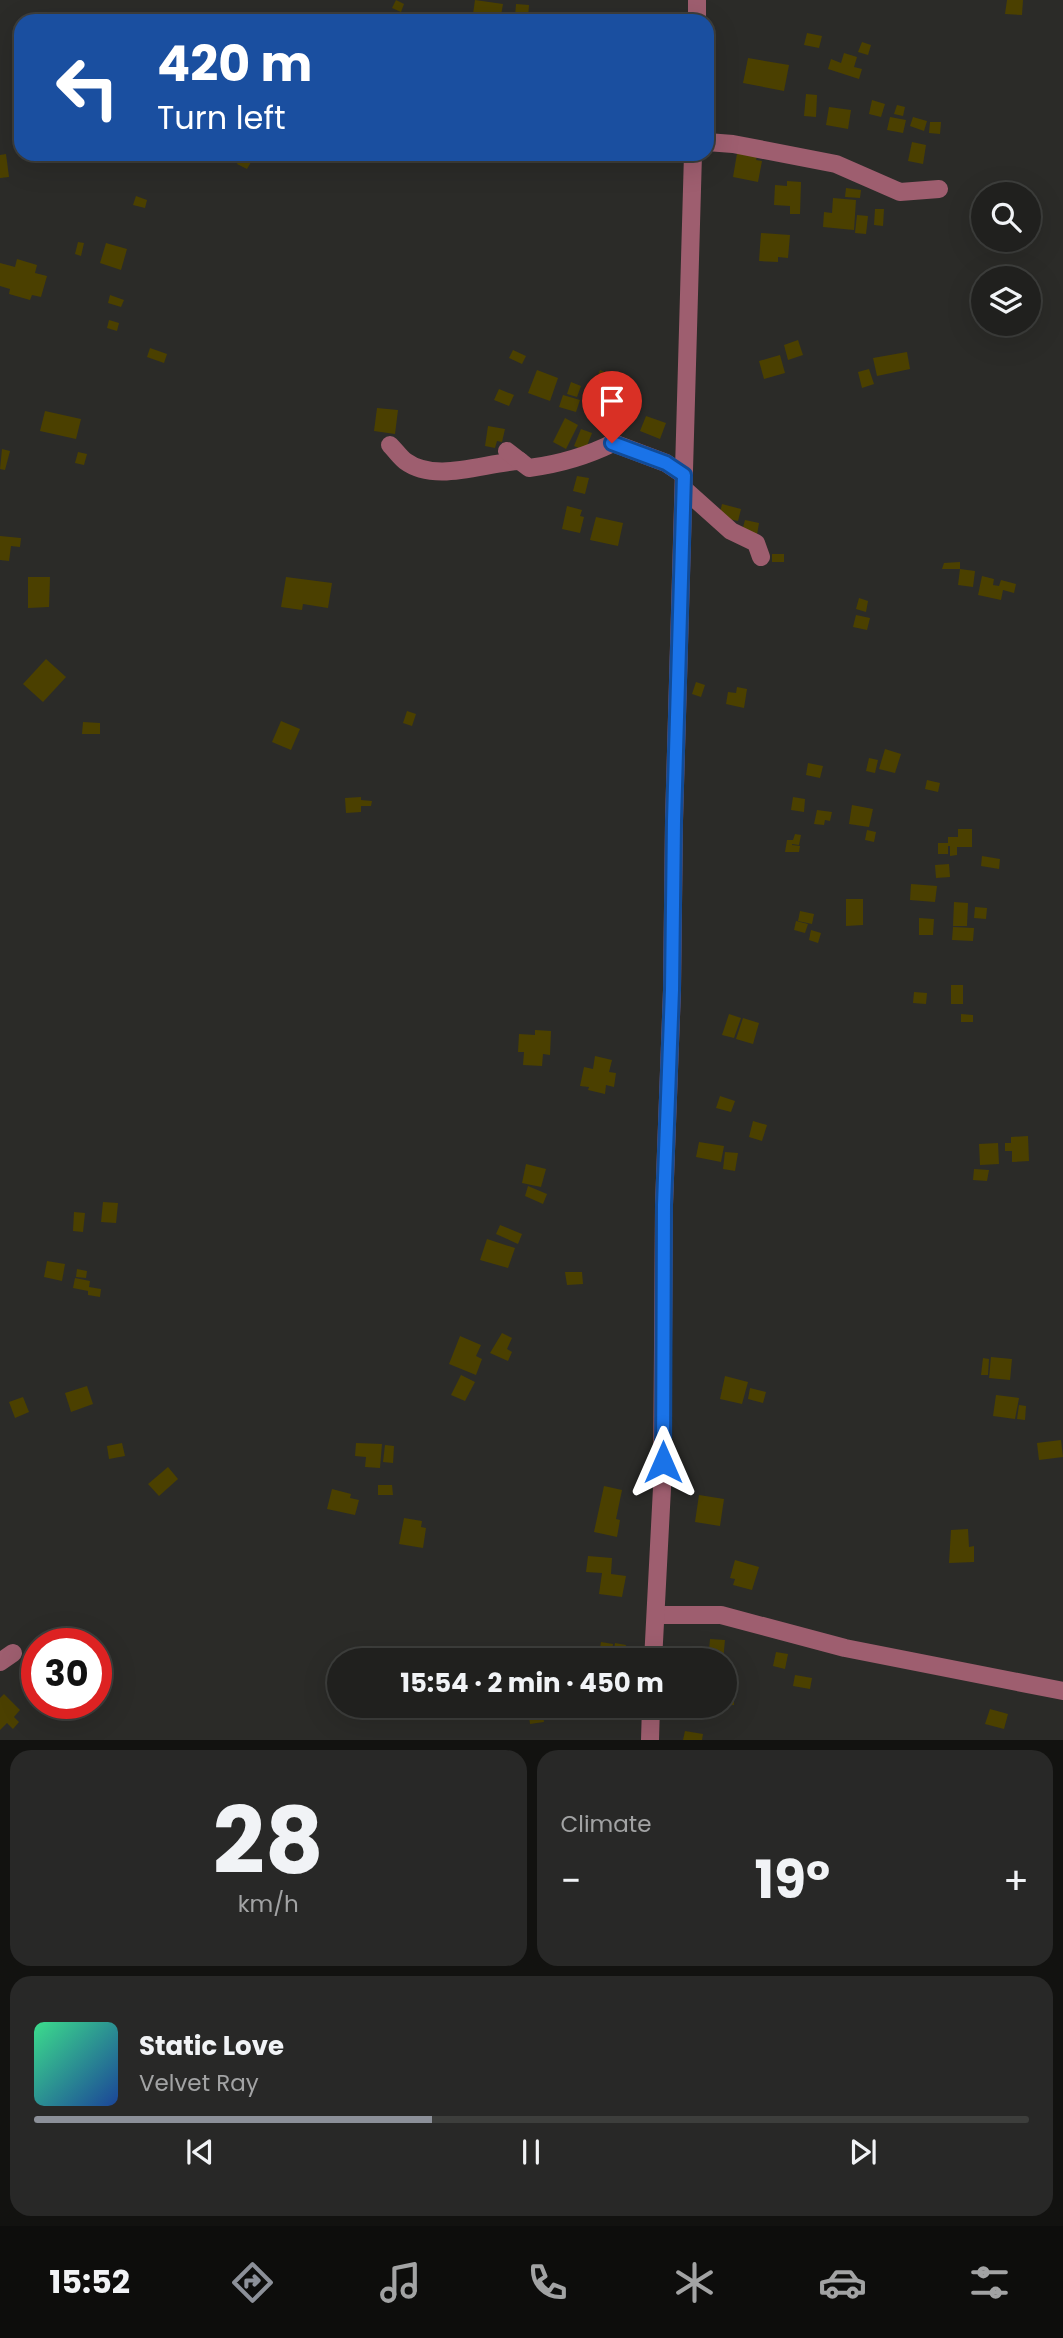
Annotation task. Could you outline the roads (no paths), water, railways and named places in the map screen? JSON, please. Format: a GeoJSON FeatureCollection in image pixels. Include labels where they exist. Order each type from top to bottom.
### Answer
{"type":"FeatureCollection","features":[{"type":"Feature","properties":{"kind":"street"},"geometry":{"type":"LineString","coordinates":[[714,143],[836,164],[900,192],[939,189]]}},
{"type":"Feature","properties":{"kind":"street"},"geometry":{"type":"LineString","coordinates":[[654,1648],[662,1488],[664,1205],[693,161]]}},
{"type":"Feature","properties":{"kind":"street"},"geometry":{"type":"LineString","coordinates":[[390,444],[406,462],[428,471],[466,471],[514,456],[529,468],[551,466],[585,457],[612,443],[666,463],[731,531],[756,544],[761,557]]}},
{"type":"Feature","properties":{"kind":"street"},"geometry":{"type":"LineString","coordinates":[[656,1615],[721,1615],[845,1648],[1063,1691]]}},
{"type":"Feature","properties":{"kind":"street"},"geometry":{"type":"LineString","coordinates":[[650,1740],[651,1718]]}}]}
